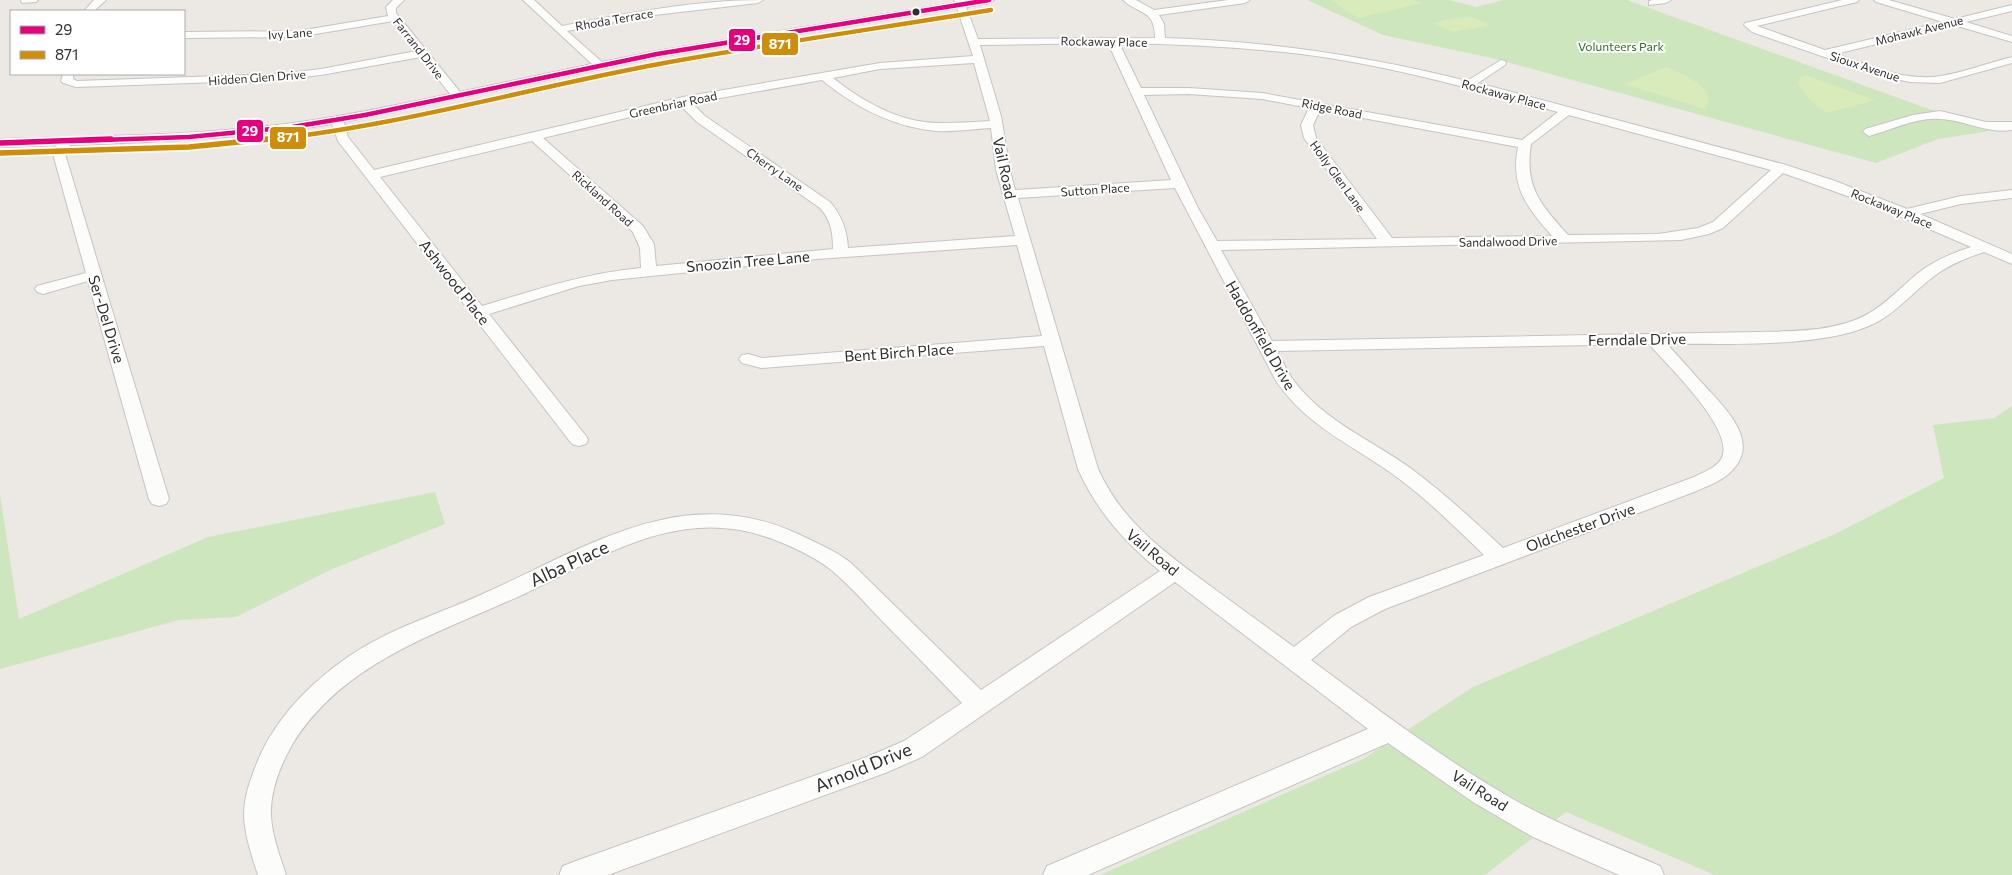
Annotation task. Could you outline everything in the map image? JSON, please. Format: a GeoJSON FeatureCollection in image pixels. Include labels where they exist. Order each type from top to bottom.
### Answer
{"type":"FeatureCollection","features":[{"type":"Feature","properties":{"kind":"street"},"geometry":{"type":"LineString","coordinates":[[90,10],[94,4],[101,0]]}},
{"type":"Feature","properties":{"kind":"street","name":"Farrand Drive"},"geometry":{"type":"LineString","coordinates":[[399,0],[390,10],[457,96]]}},
{"type":"Feature","properties":{"kind":"street"},"geometry":{"type":"LineString","coordinates":[[528,0],[599,65]]}},
{"type":"Feature","properties":{"kind":"street"},"geometry":{"type":"LineString","coordinates":[[656,0],[659,12]]}},
{"type":"Feature","properties":{"kind":"street","name":"Rhoda Terrace"},"geometry":{"type":"LineString","coordinates":[[560,29],[659,12],[758,0]]}},
{"type":"Feature","properties":{"kind":"street"},"geometry":{"type":"LineString","coordinates":[[0,143],[224,134],[337,120],[657,54],[960,2],[989,0]]}},
{"type":"Feature","properties":{"kind":"street"},"geometry":{"type":"LineString","coordinates":[[1128,0],[1158,18],[1160,41]]}},
{"type":"Feature","properties":{"kind":"street"},"geometry":{"type":"LineString","coordinates":[[1152,13],[1245,0]]}},
{"type":"Feature","properties":{"kind":"street"},"geometry":{"type":"LineString","coordinates":[[1652,3],[1666,0]]}},
{"type":"Feature","properties":{"kind":"street","name":"Sioux Avenue"},"geometry":{"type":"LineString","coordinates":[[1854,0],[1758,22],[1749,26],[1884,74],[1924,80],[1940,80],[2012,60]]}},
{"type":"Feature","properties":{"kind":"street"},"geometry":{"type":"LineString","coordinates":[[1879,0],[2012,39]]}},
{"type":"Feature","properties":{"kind":"street","name":"Vail Road"},"geometry":{"type":"LineString","coordinates":[[960,2],[977,50],[996,124],[1003,170],[1088,469],[1096,489],[1108,509],[1145,548],[1175,571],[1391,730],[1483,795],[1555,834],[1634,872]]}},
{"type":"Feature","properties":{"kind":"street","name":"Mohawk Avenue"},"geometry":{"type":"LineString","coordinates":[[1827,53],[2012,8]]}},
{"type":"Feature","properties":{"kind":"street","name":"Ivy Lane"},"geometry":{"type":"LineString","coordinates":[[185,35],[298,34],[395,18]]}},
{"type":"Feature","properties":{"kind":"street","name":"Rockaway Place"},"geometry":{"type":"LineString","coordinates":[[977,50],[1112,40],[1160,41],[1250,46],[1330,55],[1400,68],[1468,84],[1781,168],[1908,213],[2012,259]]}},
{"type":"Feature","properties":{"kind":"street","name":"Haddonfield Drive"},"geometry":{"type":"LineString","coordinates":[[1112,40],[1179,184],[1285,381],[1297,397],[1314,413],[1333,428],[1404,474],[1459,520],[1499,557]]}},
{"type":"Feature","properties":{"kind":"street","name":"Greenbriar Road"},"geometry":{"type":"LineString","coordinates":[[371,175],[683,101],[977,50]]}},
{"type":"Feature","properties":{"kind":"street","name":"Hidden Glen Drive"},"geometry":{"type":"LineString","coordinates":[[68,75],[67,81],[76,84],[257,79],[321,72],[423,53]]}},
{"type":"Feature","properties":{"kind":"street"},"geometry":{"type":"LineString","coordinates":[[1468,84],[1501,62]]}},
{"type":"Feature","properties":{"kind":"street"},"geometry":{"type":"LineString","coordinates":[[824,76],[845,93],[885,115],[902,121],[936,127],[996,124]]}},
{"type":"Feature","properties":{"kind":"street","name":"Ridge Road"},"geometry":{"type":"LineString","coordinates":[[1136,92],[1189,91],[1238,94],[1317,106],[1525,144]]}},
{"type":"Feature","properties":{"kind":"street","name":"Cherry Lane"},"geometry":{"type":"LineString","coordinates":[[683,101],[701,118],[831,210],[839,227],[840,253]]}},
{"type":"Feature","properties":{"kind":"street","name":"Holly Glen Lane"},"geometry":{"type":"LineString","coordinates":[[1317,106],[1310,114],[1307,125],[1310,138],[1388,242]]}},
{"type":"Feature","properties":{"kind":"street"},"geometry":{"type":"LineString","coordinates":[[1564,240],[1536,208],[1525,188],[1521,170],[1525,144],[1566,111]]}},
{"type":"Feature","properties":{"kind":"street"},"geometry":{"type":"LineString","coordinates":[[1869,132],[1918,118],[1938,115],[1997,127],[2012,126]]}},
{"type":"Feature","properties":{"kind":"street","name":"Ashwood Place"},"geometry":{"type":"LineString","coordinates":[[337,120],[342,138],[579,440]]}},
{"type":"Feature","properties":{"kind":"street","name":"Rickland Road"},"geometry":{"type":"LineString","coordinates":[[534,136],[638,228],[648,244],[650,255],[648,271]]}},
{"type":"Feature","properties":{"kind":"street","name":"Ser-Del Drive"},"geometry":{"type":"LineString","coordinates":[[66,140],[59,154],[159,499]]}},
{"type":"Feature","properties":{"kind":"street","name":"Sandalwood Drive"},"geometry":{"type":"LineString","coordinates":[[1211,246],[1685,236],[1707,231],[1732,214],[1781,168]]}},
{"type":"Feature","properties":{"kind":"street","name":"Sutton Place"},"geometry":{"type":"LineString","coordinates":[[1010,194],[1179,184]]}},
{"type":"Feature","properties":{"kind":"street"},"geometry":{"type":"LineString","coordinates":[[1908,213],[1961,200],[2012,194]]}},
{"type":"Feature","properties":{"kind":"street","name":"Snoozin Tree Lane"},"geometry":{"type":"LineString","coordinates":[[479,312],[576,282],[612,274],[840,253],[1023,240]]}},
{"type":"Feature","properties":{"kind":"street","name":"Ferndale Drive"},"geometry":{"type":"LineString","coordinates":[[1266,346],[1808,335],[1865,321],[1884,311],[1928,273],[1942,264],[1984,247]]}},
{"type":"Feature","properties":{"kind":"street"},"geometry":{"type":"LineString","coordinates":[[43,289],[94,275]]}},
{"type":"Feature","properties":{"kind":"street","name":"Oldchester Drive"},"geometry":{"type":"LineString","coordinates":[[1295,659],[1356,613],[1377,603],[1716,475],[1729,462],[1733,452],[1733,441],[1729,429],[1722,417],[1654,338]]}},
{"type":"Feature","properties":{"kind":"street","name":"Bent Birch Place"},"geometry":{"type":"LineString","coordinates":[[748,359],[761,363],[1051,340]]}},
{"type":"Feature","properties":{"kind":"street","name":"Alba Place"},"geometry":{"type":"LineString","coordinates":[[272,875],[258,828],[261,784],[277,748],[290,728],[327,688],[353,667],[396,641],[482,604],[632,534],[654,527],[697,520],[740,522],[777,532],[815,551],[834,562],[857,582],[979,704]]}},
{"type":"Feature","properties":{"kind":"street","name":"Arnold Drive"},"geometry":{"type":"LineString","coordinates":[[573,875],[913,750],[1175,571]]}},
{"type":"Feature","properties":{"kind":"street"},"geometry":{"type":"LineString","coordinates":[[1057,875],[1391,730]]}},
{"type":"Feature","properties":{"kind":"green space","name":"Volunteers Park"},"geometry":{"type":"Polygon","coordinates":[[[1307,0],[1449,0],[1476,7],[1504,0],[1627,0],[1990,131],[1938,139],[1876,163],[1496,59],[1383,35],[1307,0]]]}},
{"type":"Feature","properties":{"kind":"green space"},"geometry":{"type":"Polygon","coordinates":[[[1332,0],[1414,0],[1423,3],[1359,18],[1332,0]]]}},
{"type":"Feature","properties":{"kind":"green space"},"geometry":{"type":"Polygon","coordinates":[[[1469,16],[1491,25],[1453,32],[1431,23],[1469,16]]]}},
{"type":"Feature","properties":{"kind":"green space"},"geometry":{"type":"Polygon","coordinates":[[[1667,67],[1681,73],[1704,89],[1708,95],[1709,102],[1705,109],[1624,84],[1667,67]]]}},
{"type":"Feature","properties":{"kind":"green space"},"geometry":{"type":"Polygon","coordinates":[[[1805,75],[1875,100],[1828,113],[1811,101],[1804,93],[1798,83],[1800,78],[1805,75]]]}},
{"type":"Feature","properties":{"kind":"green space"},"geometry":{"type":"Polygon","coordinates":[[[2012,406],[2012,875],[1715,875],[1566,812],[1485,875],[1100,875],[1363,759],[1473,687],[1835,534],[1944,478],[1933,425],[1994,418],[2012,406]]]}},
{"type":"Feature","properties":{"kind":"green space"},"geometry":{"type":"Polygon","coordinates":[[[435,492],[445,524],[330,570],[236,617],[179,620],[0,669],[0,494],[19,619],[208,537],[435,492]]]}},
{"type":"Feature","properties":{"kind":"transit line","name":"29"},"geometry":{"type":"LineString","coordinates":[[0,143],[189,137],[292,127],[365,115],[657,54],[989,0]]}},
{"type":"Feature","properties":{"kind":"transit line","name":"871"},"geometry":{"type":"LineString","coordinates":[[0,153],[189,147],[294,137],[367,125],[659,64],[991,10]]}}]}
